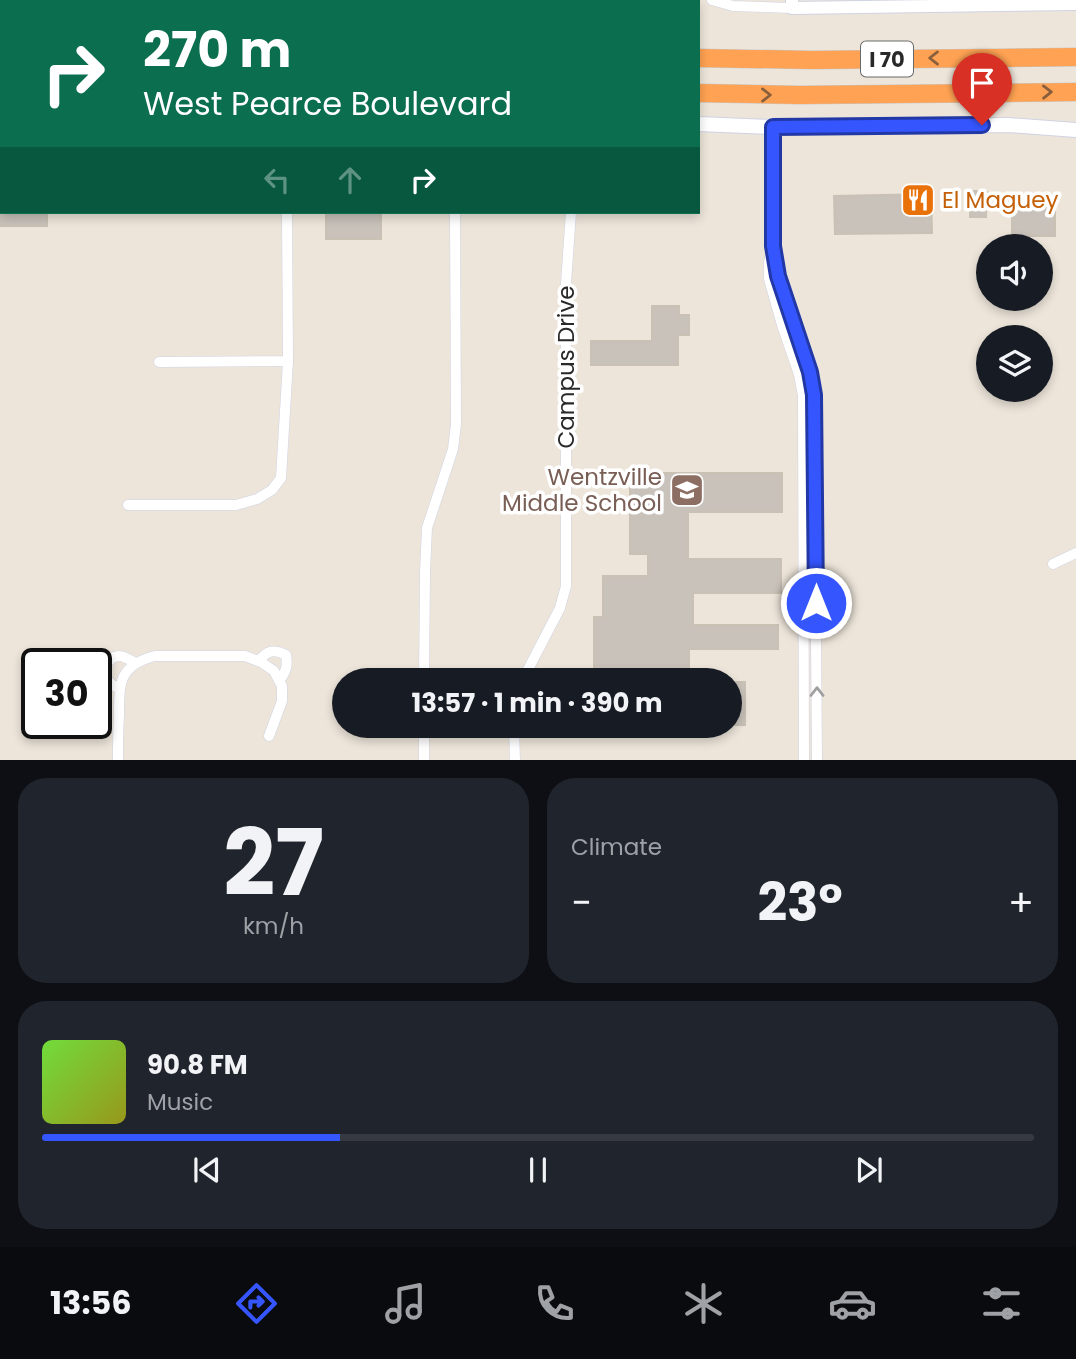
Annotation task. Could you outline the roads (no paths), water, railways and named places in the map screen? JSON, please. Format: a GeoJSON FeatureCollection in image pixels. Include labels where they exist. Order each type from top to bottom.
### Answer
{"type":"FeatureCollection","features":[{"type":"Feature","properties":{"kind":"highway","name":"I 70"},"geometry":{"type":"LineString","coordinates":[[700,58],[833,60],[1076,57]]}},
{"type":"Feature","properties":{"kind":"highway","name":"I 70"},"geometry":{"type":"LineString","coordinates":[[700,93],[799,95],[1076,92]]}},
{"type":"Feature","properties":{"kind":"main road"},"geometry":{"type":"LineString","coordinates":[[700,124],[773,127],[1008,125],[1076,130]]}},
{"type":"Feature","properties":{"kind":"street"},"geometry":{"type":"LineString","coordinates":[[712,0],[733,6],[1054,2],[1076,4]]}},
{"type":"Feature","properties":{"kind":"street"},"geometry":{"type":"LineString","coordinates":[[773,127],[773,246],[778,276],[810,372],[814,395],[817,760]]}},
{"type":"Feature","properties":{"kind":"street"},"geometry":{"type":"LineString","coordinates":[[128,505],[236,505],[257,499],[272,490],[281,478],[288,361],[286,214]]}},
{"type":"Feature","properties":{"kind":"street"},"geometry":{"type":"LineString","coordinates":[[424,668],[427,528],[453,449],[456,424],[455,214]]}},
{"type":"Feature","properties":{"kind":"street","name":"Campus Drive"},"geometry":{"type":"LineString","coordinates":[[529,668],[560,608],[566,586],[566,283],[571,214]]}},
{"type":"Feature","properties":{"kind":"street"},"geometry":{"type":"LineString","coordinates":[[773,246],[769,279],[799,374],[803,396],[804,760]]}},
{"type":"Feature","properties":{"kind":"street"},"geometry":{"type":"LineString","coordinates":[[782,325],[793,321]]}},
{"type":"Feature","properties":{"kind":"street"},"geometry":{"type":"LineString","coordinates":[[159,362],[288,361]]}},
{"type":"Feature","properties":{"kind":"street"},"geometry":{"type":"LineString","coordinates":[[1053,564],[1076,553]]}},
{"type":"Feature","properties":{"kind":"street"},"geometry":{"type":"LineString","coordinates":[[259,661],[267,652],[278,650],[286,655],[288,664],[279,681]]}},
{"type":"Feature","properties":{"kind":"street"},"geometry":{"type":"LineString","coordinates":[[119,689],[109,682],[105,674],[106,665],[115,657],[121,656],[135,663]]}},
{"type":"Feature","properties":{"kind":"street"},"geometry":{"type":"LineString","coordinates":[[118,760],[121,679],[135,663],[155,656],[245,656],[274,671],[282,686],[282,701],[269,736]]}},
{"type":"Feature","properties":{"kind":"street"},"geometry":{"type":"LineString","coordinates":[[424,738],[424,760]]}},
{"type":"Feature","properties":{"kind":"street"},"geometry":{"type":"LineString","coordinates":[[514,738],[515,760]]}},
{"type":"Feature","properties":{"kind":"place","name":"El Maguey"},"geometry":{"type":"Point","coordinates":[918,200]}},
{"type":"Feature","properties":{"kind":"place","name":"Wentzville Middle School"},"geometry":{"type":"Point","coordinates":[687,490]}}]}
